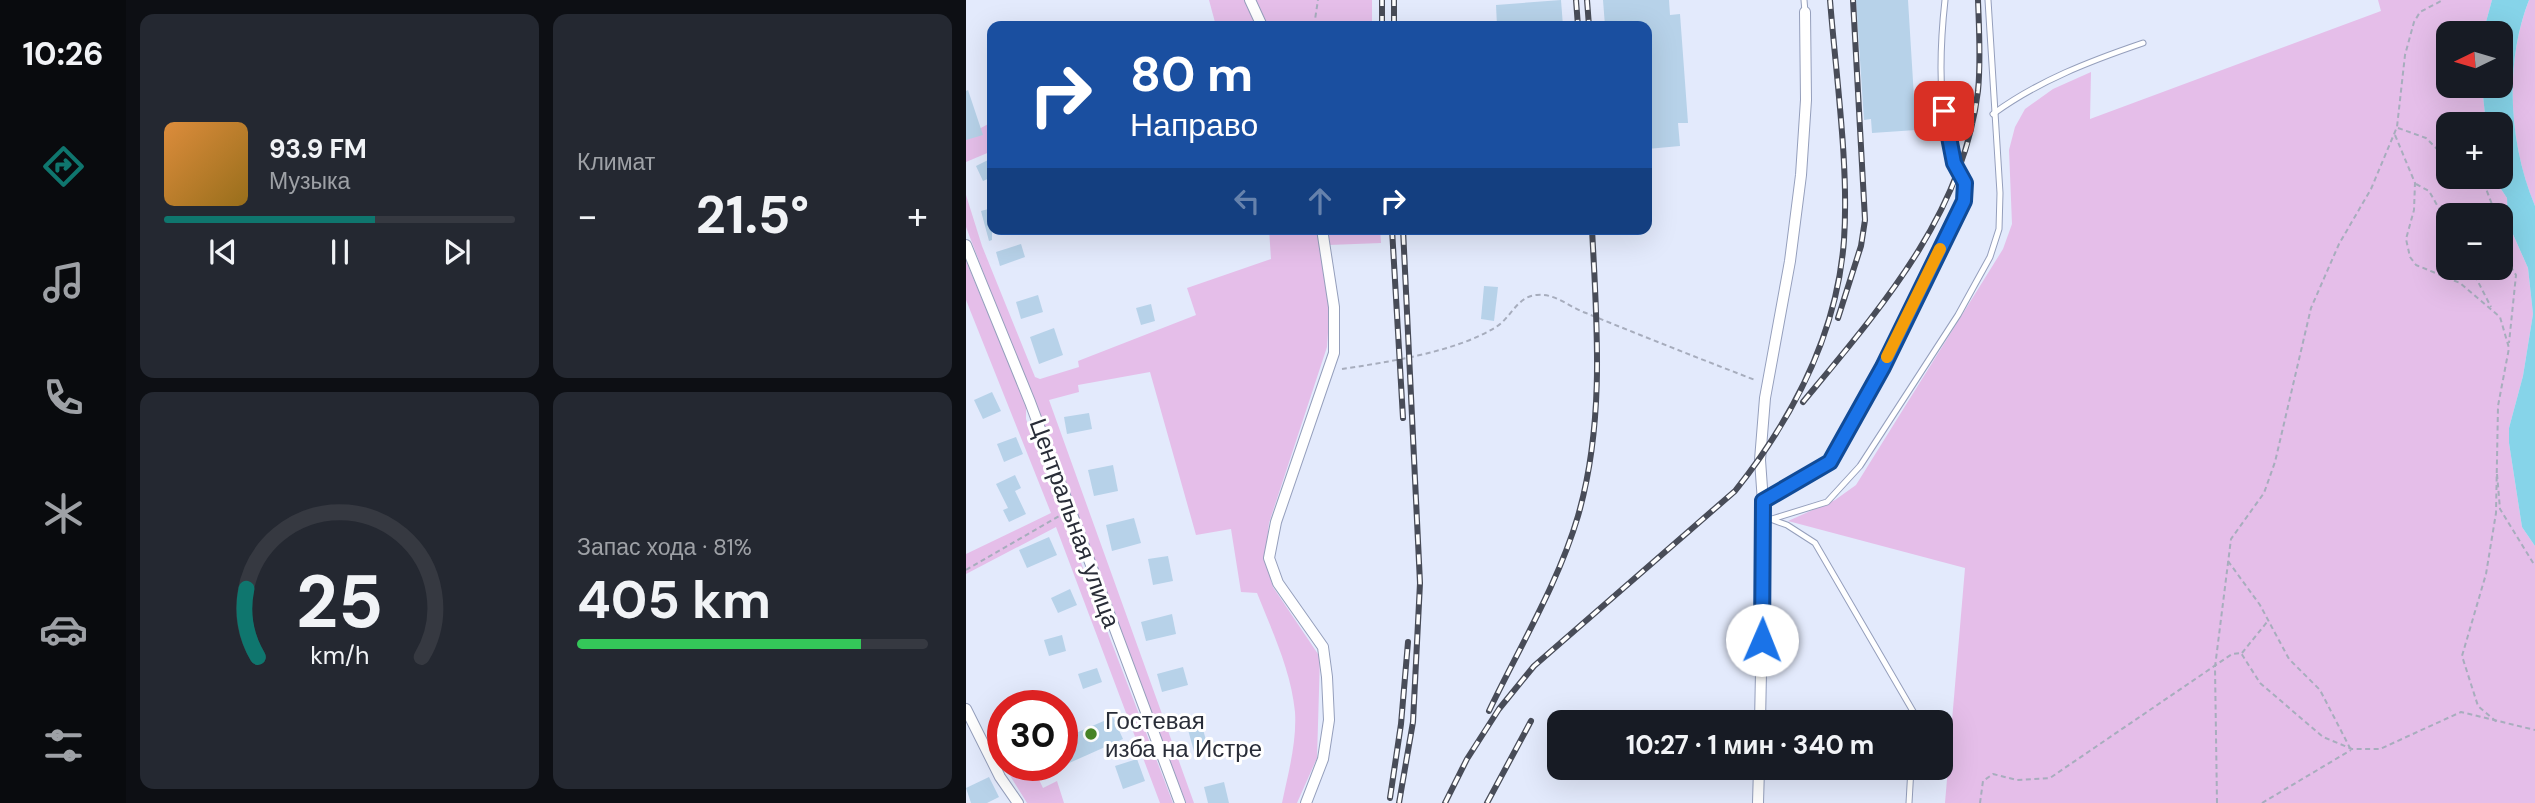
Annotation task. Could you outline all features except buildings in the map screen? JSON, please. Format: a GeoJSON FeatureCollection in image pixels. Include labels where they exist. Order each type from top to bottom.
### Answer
{"type":"FeatureCollection","features":[{"type":"Feature","properties":{"kind":"street"},"geometry":{"type":"LineString","coordinates":[[1250,0],[1260,21]]}},
{"type":"Feature","properties":{"kind":"street"},"geometry":{"type":"LineString","coordinates":[[1761,710],[1768,518],[1763,501],[1760,460],[1767,385],[1790,261],[1801,175],[1805,100],[1805,6]]}},
{"type":"Feature","properties":{"kind":"street"},"geometry":{"type":"LineString","coordinates":[[1306,803],[1324,759],[1329,720],[1327,677],[1322,647],[1278,583],[1269,558],[1276,522],[1334,353],[1334,307],[1323,235]]}},
{"type":"Feature","properties":{"kind":"street","name":"Центральная улица"},"geometry":{"type":"LineString","coordinates":[[966,245],[1070,510],[1180,803]]}},
{"type":"Feature","properties":{"kind":"street"},"geometry":{"type":"LineString","coordinates":[[966,709],[1000,777],[1018,803]]}},
{"type":"Feature","properties":{"kind":"street"},"geometry":{"type":"LineString","coordinates":[[1758,803],[1759,780]]}},
{"type":"Feature","properties":{"kind":"lane"},"geometry":{"type":"LineString","coordinates":[[1763,501],[1830,462],[1883,367],[1960,212],[1965,183],[1954,163],[1944,111],[1942,33],[1945,0]]}},
{"type":"Feature","properties":{"kind":"lane"},"geometry":{"type":"LineString","coordinates":[[1768,518],[1827,502],[1860,466],[1958,315],[1990,257],[1999,229],[2000,193],[1988,0]]}},
{"type":"Feature","properties":{"kind":"lane"},"geometry":{"type":"LineString","coordinates":[[1993,114],[2018,96],[2092,60],[2143,43]]}},
{"type":"Feature","properties":{"kind":"lane"},"geometry":{"type":"LineString","coordinates":[[1768,518],[1787,524],[1815,543],[1912,710]]}},
{"type":"Feature","properties":{"kind":"lane"},"geometry":{"type":"LineString","coordinates":[[1909,803],[1910,780]]}},
{"type":"Feature","properties":{"kind":"path"},"geometry":{"type":"LineString","coordinates":[[1315,21],[1318,0]]}},
{"type":"Feature","properties":{"kind":"path"},"geometry":{"type":"LineString","coordinates":[[2217,803],[2215,667],[2231,539],[2264,493],[2275,462],[2311,308],[2339,244],[2371,189],[2397,128],[2405,55],[2414,22],[2420,12],[2442,0]]}},
{"type":"Feature","properties":{"kind":"path"},"geometry":{"type":"LineString","coordinates":[[2397,128],[2426,138],[2436,148]]}},
{"type":"Feature","properties":{"kind":"path"},"geometry":{"type":"LineString","coordinates":[[2394,133],[2415,183],[2414,210],[2406,239],[2410,257],[2416,265],[2460,282],[2492,309],[2505,324],[2509,348]]}},
{"type":"Feature","properties":{"kind":"path"},"geometry":{"type":"LineString","coordinates":[[2415,183],[2429,191],[2436,203]]}},
{"type":"Feature","properties":{"kind":"path"},"geometry":{"type":"LineString","coordinates":[[2498,723],[2478,706],[2462,656],[2486,574],[2496,513],[2498,406],[2509,348],[2516,275],[2513,270]]}},
{"type":"Feature","properties":{"kind":"path"},"geometry":{"type":"LineString","coordinates":[[2477,280],[2492,309]]}},
{"type":"Feature","properties":{"kind":"path"},"geometry":{"type":"LineString","coordinates":[[1327,371],[1431,352],[1498,326],[1515,306],[1534,295],[1551,295],[1580,311],[1767,385]]}},
{"type":"Feature","properties":{"kind":"path"},"geometry":{"type":"LineString","coordinates":[[2497,462],[2500,509],[2535,566]]}},
{"type":"Feature","properties":{"kind":"path"},"geometry":{"type":"LineString","coordinates":[[966,570],[1070,510]]}},
{"type":"Feature","properties":{"kind":"path"},"geometry":{"type":"LineString","coordinates":[[2228,560],[2289,659],[2320,690],[2351,749]]}},
{"type":"Feature","properties":{"kind":"path"},"geometry":{"type":"LineString","coordinates":[[1980,803],[1983,781],[1993,774],[2017,780],[2050,778],[2232,654],[2241,653],[2268,621]]}},
{"type":"Feature","properties":{"kind":"path"},"geometry":{"type":"LineString","coordinates":[[2241,653],[2260,683],[2323,737],[2351,749],[2380,749],[2461,712],[2535,730]]}},
{"type":"Feature","properties":{"kind":"path"},"geometry":{"type":"LineString","coordinates":[[2262,803],[2351,749]]}},
{"type":"Feature","properties":{"kind":"shaded area"},"geometry":{"type":"Polygon","coordinates":[[[1209,0],[1372,0],[1372,21],[1215,21],[1209,0]]]}},
{"type":"Feature","properties":{"kind":"shaded area"},"geometry":{"type":"Polygon","coordinates":[[[2378,0],[2492,0],[2486,21],[2436,21],[2436,98],[2483,98],[2485,112],[2436,112],[2436,189],[2501,189],[2507,203],[2436,203],[2436,280],[2513,280],[2513,234],[2528,268],[2533,314],[2523,376],[2509,428],[2509,443],[2522,527],[2535,546],[2535,803],[1945,803],[1947,780],[1953,780],[1953,710],[1965,568],[1788,521],[1835,500],[1856,485],[2003,249],[2012,224],[2009,150],[2015,127],[2025,109],[2053,89],[2091,72],[2090,119],[2381,11],[2378,0]]]}},
{"type":"Feature","properties":{"kind":"shaded area"},"geometry":{"type":"Polygon","coordinates":[[[2529,0],[2535,0],[2535,206],[2526,182],[2515,130],[2513,77],[2521,25],[2529,0]]]}},
{"type":"Feature","properties":{"kind":"shaded area"},"geometry":{"type":"Polygon","coordinates":[[[987,125],[987,153],[966,162],[966,136],[987,125]]]}},
{"type":"Feature","properties":{"kind":"shaded area"},"geometry":{"type":"Polygon","coordinates":[[[966,195],[982,246],[1035,377],[1040,379],[1079,367],[1078,361],[1196,315],[1187,288],[1271,259],[1269,235],[1318,235],[1330,304],[1327,347],[1269,523],[1265,559],[1273,587],[1320,657],[1317,758],[1297,803],[1282,803],[1292,758],[1295,712],[1280,651],[1257,593],[1241,592],[1231,529],[1196,535],[1150,372],[1078,385],[1079,392],[1049,400],[1194,803],[1186,803],[966,227],[966,195]]]}},
{"type":"Feature","properties":{"kind":"shaded area"},"geometry":{"type":"Polygon","coordinates":[[[1327,235],[1380,235],[1381,243],[1329,245],[1327,235]]]}},
{"type":"Feature","properties":{"kind":"shaded area"},"geometry":{"type":"Polygon","coordinates":[[[966,261],[1026,405],[1026,419],[1173,803],[1160,803],[1056,527],[966,574],[966,554],[1051,513],[966,300],[966,261]]]}},
{"type":"Feature","properties":{"kind":"shaded area"},"geometry":{"type":"Polygon","coordinates":[[[1013,781],[1040,781],[1043,788],[1057,781],[1064,803],[1027,803],[1013,781]]]}},
{"type":"Feature","properties":{"kind":"water"},"geometry":{"type":"Polygon","coordinates":[[[2492,0],[2529,0],[2521,25],[2513,77],[2513,21],[2486,21],[2492,0]]]}},
{"type":"Feature","properties":{"kind":"water"},"geometry":{"type":"Polygon","coordinates":[[[2483,98],[2513,98],[2520,157],[2535,206],[2535,546],[2522,527],[2509,443],[2509,428],[2523,376],[2533,314],[2528,268],[2513,234],[2513,203],[2507,203],[2501,189],[2513,189],[2513,112],[2485,112],[2483,98]]]}},
{"type":"Feature","properties":{"kind":"railway"},"geometry":{"type":"LineString","coordinates":[[1382,0],[1382,21]]}},
{"type":"Feature","properties":{"kind":"railway"},"geometry":{"type":"LineString","coordinates":[[1394,0],[1394,21]]}},
{"type":"Feature","properties":{"kind":"railway"},"geometry":{"type":"LineString","coordinates":[[1576,0],[1578,21]]}},
{"type":"Feature","properties":{"kind":"railway"},"geometry":{"type":"LineString","coordinates":[[1587,0],[1589,21]]}},
{"type":"Feature","properties":{"kind":"railway"},"geometry":{"type":"LineString","coordinates":[[1445,803],[1467,759],[1499,709],[1534,666],[1735,491],[1776,434],[1809,374],[1832,309],[1844,240],[1845,182],[1830,0]]}},
{"type":"Feature","properties":{"kind":"railway"},"geometry":{"type":"LineString","coordinates":[[1838,318],[1861,246],[1865,220],[1853,0]]}},
{"type":"Feature","properties":{"kind":"railway"},"geometry":{"type":"LineString","coordinates":[[1803,402],[1861,332],[1914,258],[1955,179],[1969,136],[1978,91],[1978,0]]}},
{"type":"Feature","properties":{"kind":"railway"},"geometry":{"type":"LineString","coordinates":[[1392,235],[1403,418]]}},
{"type":"Feature","properties":{"kind":"railway"},"geometry":{"type":"LineString","coordinates":[[1399,803],[1413,722],[1420,583],[1403,235]]}},
{"type":"Feature","properties":{"kind":"railway"},"geometry":{"type":"LineString","coordinates":[[1489,711],[1560,566],[1587,481],[1596,409],[1597,373],[1592,235]]}},
{"type":"Feature","properties":{"kind":"railway"},"geometry":{"type":"LineString","coordinates":[[1390,798],[1401,724],[1408,642]]}},
{"type":"Feature","properties":{"kind":"railway"},"geometry":{"type":"LineString","coordinates":[[1487,803],[1531,721]]}},
{"type":"Feature","properties":{"kind":"slow traffic"},"geometry":{"type":"LineString","coordinates":[[1887,357],[1940,249]]}},
{"type":"Feature","properties":{"kind":"place","name":"Гостевая изба на Истре"},"geometry":{"type":"Point","coordinates":[1091,734]}},
{"type":"Feature","properties":{"kind":"route"},"geometry":{"type":"LineString","coordinates":[[1762,640],[1763,501],[1783,492],[1830,462],[1883,367],[1964,201],[1965,183],[1954,163],[1947,140],[1944,111]]}}]}
